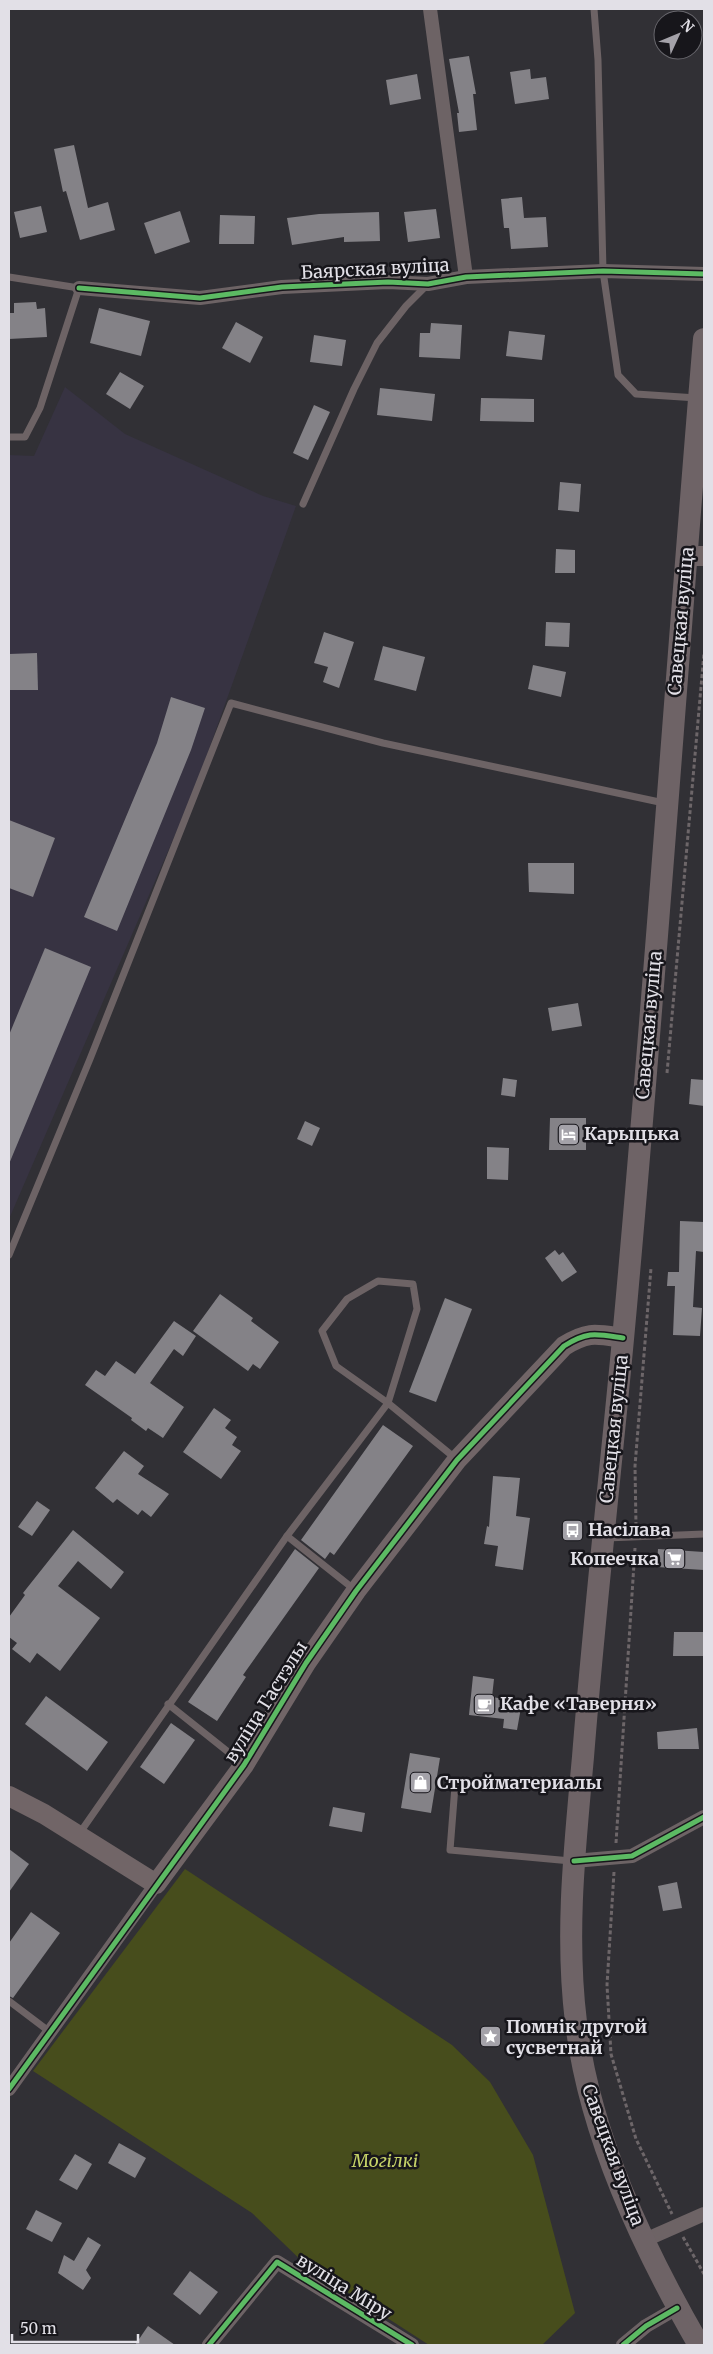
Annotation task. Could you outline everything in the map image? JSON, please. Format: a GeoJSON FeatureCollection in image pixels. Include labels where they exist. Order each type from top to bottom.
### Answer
{"type":"FeatureCollection","features":[{"type":"Feature","properties":{"kind":"main road","name":"Савецкая вуліца"},"geometry":{"type":"LineString","coordinates":[[699,2345],[677,2308],[645,2240],[594,2114],[582,2064],[576,2024],[570,1949],[574,1861],[623,1338],[667,804],[695,556],[699,398],[704,351]]}},
{"type":"Feature","properties":{"kind":"street"},"geometry":{"type":"LineString","coordinates":[[430,9],[466,277]]}},
{"type":"Feature","properties":{"kind":"street","name":"Баярская вуліца"},"geometry":{"type":"LineString","coordinates":[[79,288],[200,298],[282,287],[388,282],[428,284],[466,277],[603,271],[704,274]]}},
{"type":"Feature","properties":{"kind":"street","name":"вуліца Гастэлы"},"geometry":{"type":"LineString","coordinates":[[9,2089],[244,1765],[306,1663],[356,1591],[457,1460],[564,1346],[581,1336],[599,1335],[623,1338]]}},
{"type":"Feature","properties":{"kind":"street"},"geometry":{"type":"LineString","coordinates":[[9,1796],[78,1835],[156,1884]]}},
{"type":"Feature","properties":{"kind":"street"},"geometry":{"type":"LineString","coordinates":[[574,1861],[632,1856],[704,1817]]}},
{"type":"Feature","properties":{"kind":"street"},"geometry":{"type":"LineString","coordinates":[[645,2240],[704,2214]]}},
{"type":"Feature","properties":{"kind":"street","name":"вуліца Міру"},"geometry":{"type":"LineString","coordinates":[[209,2345],[277,2262],[412,2345]]}},
{"type":"Feature","properties":{"kind":"street"},"geometry":{"type":"LineString","coordinates":[[623,2345],[646,2326],[677,2308]]}},
{"type":"Feature","properties":{"kind":"lane"},"geometry":{"type":"LineString","coordinates":[[594,9],[598,60],[603,271],[618,375],[636,394],[699,398]]}},
{"type":"Feature","properties":{"kind":"lane"},"geometry":{"type":"LineString","coordinates":[[9,277],[79,288],[40,408],[25,437],[9,438]]}},
{"type":"Feature","properties":{"kind":"lane"},"geometry":{"type":"LineString","coordinates":[[303,504],[354,389],[377,343],[406,306],[428,284]]}},
{"type":"Feature","properties":{"kind":"lane"},"geometry":{"type":"LineString","coordinates":[[9,1256],[90,1059],[231,703],[383,743],[667,804]]}},
{"type":"Feature","properties":{"kind":"lane"},"geometry":{"type":"LineString","coordinates":[[78,1835],[287,1536],[388,1403],[417,1309],[414,1284],[378,1281],[347,1299],[322,1331],[336,1366],[388,1403],[457,1460]]}},
{"type":"Feature","properties":{"kind":"lane"},"geometry":{"type":"LineString","coordinates":[[603,1538],[704,1534]]}},
{"type":"Feature","properties":{"kind":"lane"},"geometry":{"type":"LineString","coordinates":[[287,1536],[356,1591]]}},
{"type":"Feature","properties":{"kind":"lane"},"geometry":{"type":"LineString","coordinates":[[168,1704],[244,1765]]}},
{"type":"Feature","properties":{"kind":"lane"},"geometry":{"type":"LineString","coordinates":[[455,1786],[450,1850],[574,1861]]}},
{"type":"Feature","properties":{"kind":"lane"},"geometry":{"type":"LineString","coordinates":[[9,2001],[51,2033]]}},
{"type":"Feature","properties":{"kind":"path"},"geometry":{"type":"LineString","coordinates":[[667,1080],[704,653]]}},
{"type":"Feature","properties":{"kind":"path"},"geometry":{"type":"LineString","coordinates":[[651,1259],[635,1466],[636,1537],[607,1985],[611,2054],[636,2139],[678,2226],[704,2274]]}},
{"type":"Feature","properties":{"kind":"shaded area"},"geometry":{"type":"Polygon","coordinates":[[[65,387],[125,434],[263,496],[296,506],[194,791],[9,1219],[9,455],[34,456],[65,387]]]}},
{"type":"Feature","properties":{"kind":"green space","name":"Могілкі"},"geometry":{"type":"Polygon","coordinates":[[[185,1869],[452,2045],[490,2082],[533,2155],[575,2313],[542,2345],[429,2345],[307,2266],[252,2213],[33,2071],[185,1869]]]}},
{"type":"Feature","properties":{"kind":"building"},"geometry":{"type":"Polygon","coordinates":[[[469,56],[476,94],[473,94],[477,130],[459,132],[457,113],[459,113],[449,59],[469,56]]]}},
{"type":"Feature","properties":{"kind":"building"},"geometry":{"type":"Polygon","coordinates":[[[530,69],[531,79],[546,77],[549,99],[515,104],[510,72],[530,69]]]}},
{"type":"Feature","properties":{"kind":"building"},"geometry":{"type":"Polygon","coordinates":[[[417,74],[421,99],[390,105],[386,80],[417,74]]]}},
{"type":"Feature","properties":{"kind":"building"},"geometry":{"type":"Polygon","coordinates":[[[74,145],[88,208],[108,202],[115,230],[80,240],[66,191],[63,192],[54,149],[74,145]]]}},
{"type":"Feature","properties":{"kind":"building"},"geometry":{"type":"Polygon","coordinates":[[[522,197],[524,218],[546,217],[548,247],[511,249],[509,228],[504,228],[501,199],[522,197]]]}},
{"type":"Feature","properties":{"kind":"building"},"geometry":{"type":"Polygon","coordinates":[[[41,206],[47,232],[20,238],[14,212],[41,206]]]}},
{"type":"Feature","properties":{"kind":"building"},"geometry":{"type":"Polygon","coordinates":[[[436,209],[440,238],[408,242],[404,212],[436,209]]]}},
{"type":"Feature","properties":{"kind":"building"},"geometry":{"type":"Polygon","coordinates":[[[180,211],[190,242],[155,254],[144,223],[180,211]]]}},
{"type":"Feature","properties":{"kind":"building"},"geometry":{"type":"Polygon","coordinates":[[[379,212],[380,241],[344,242],[344,237],[292,245],[287,218],[319,214],[379,212]]]}},
{"type":"Feature","properties":{"kind":"building"},"geometry":{"type":"Polygon","coordinates":[[[220,215],[255,216],[254,244],[219,244],[220,215]]]}},
{"type":"Feature","properties":{"kind":"building"},"geometry":{"type":"Polygon","coordinates":[[[36,302],[37,309],[45,308],[47,337],[9,339],[9,313],[14,313],[14,303],[36,302]]]}},
{"type":"Feature","properties":{"kind":"building"},"geometry":{"type":"Polygon","coordinates":[[[99,308],[150,321],[141,356],[90,343],[99,308]]]}},
{"type":"Feature","properties":{"kind":"building"},"geometry":{"type":"Polygon","coordinates":[[[236,322],[263,337],[250,363],[222,348],[236,322]]]}},
{"type":"Feature","properties":{"kind":"building"},"geometry":{"type":"Polygon","coordinates":[[[431,323],[462,325],[460,359],[419,357],[420,333],[430,333],[431,323]]]}},
{"type":"Feature","properties":{"kind":"building"},"geometry":{"type":"Polygon","coordinates":[[[509,331],[545,335],[542,360],[506,356],[509,331]]]}},
{"type":"Feature","properties":{"kind":"building"},"geometry":{"type":"Polygon","coordinates":[[[314,335],[346,340],[342,366],[310,362],[314,335]]]}},
{"type":"Feature","properties":{"kind":"building"},"geometry":{"type":"Polygon","coordinates":[[[120,372],[144,386],[130,409],[106,394],[120,372]]]}},
{"type":"Feature","properties":{"kind":"building"},"geometry":{"type":"Polygon","coordinates":[[[380,388],[435,394],[432,421],[377,415],[380,388]]]}},
{"type":"Feature","properties":{"kind":"building"},"geometry":{"type":"Polygon","coordinates":[[[481,398],[534,399],[534,422],[480,421],[481,398]]]}},
{"type":"Feature","properties":{"kind":"building"},"geometry":{"type":"Polygon","coordinates":[[[314,405],[330,412],[308,460],[293,453],[314,405]]]}},
{"type":"Feature","properties":{"kind":"building"},"geometry":{"type":"Polygon","coordinates":[[[560,482],[581,484],[579,512],[558,510],[560,482]]]}},
{"type":"Feature","properties":{"kind":"building"},"geometry":{"type":"Polygon","coordinates":[[[556,549],[575,550],[575,573],[555,573],[556,549]]]}},
{"type":"Feature","properties":{"kind":"building"},"geometry":{"type":"Polygon","coordinates":[[[546,622],[570,623],[569,647],[545,646],[546,622]]]}},
{"type":"Feature","properties":{"kind":"building"},"geometry":{"type":"Polygon","coordinates":[[[324,632],[354,642],[339,688],[323,682],[328,667],[314,663],[324,632]]]}},
{"type":"Feature","properties":{"kind":"building"},"geometry":{"type":"Polygon","coordinates":[[[383,646],[425,657],[416,691],[374,680],[383,646]]]}},
{"type":"Feature","properties":{"kind":"building"},"geometry":{"type":"Polygon","coordinates":[[[37,653],[38,690],[9,690],[9,654],[37,653]]]}},
{"type":"Feature","properties":{"kind":"building"},"geometry":{"type":"Polygon","coordinates":[[[533,665],[566,672],[561,697],[528,689],[533,665]]]}},
{"type":"Feature","properties":{"kind":"building"},"geometry":{"type":"Polygon","coordinates":[[[171,697],[205,708],[191,750],[117,931],[84,917],[157,743],[171,697]]]}},
{"type":"Feature","properties":{"kind":"building"},"geometry":{"type":"Polygon","coordinates":[[[9,820],[55,838],[33,897],[9,888],[9,820]]]}},
{"type":"Feature","properties":{"kind":"building"},"geometry":{"type":"Polygon","coordinates":[[[528,863],[574,863],[574,894],[529,892],[528,863]]]}},
{"type":"Feature","properties":{"kind":"building"},"geometry":{"type":"Polygon","coordinates":[[[45,948],[91,967],[9,1164],[9,1035],[45,948]]]}},
{"type":"Feature","properties":{"kind":"building"},"geometry":{"type":"Polygon","coordinates":[[[578,1003],[582,1026],[552,1031],[548,1008],[578,1003]]]}},
{"type":"Feature","properties":{"kind":"building"},"geometry":{"type":"Polygon","coordinates":[[[503,1078],[517,1080],[515,1097],[501,1095],[503,1078]]]}},
{"type":"Feature","properties":{"kind":"building"},"geometry":{"type":"Polygon","coordinates":[[[691,1079],[704,1080],[704,1106],[689,1104],[691,1079]]]}},
{"type":"Feature","properties":{"kind":"building","name":"Карыцька"},"geometry":{"type":"Polygon","coordinates":[[[550,1118],[586,1118],[586,1150],[549,1150],[550,1118]]]}},
{"type":"Feature","properties":{"kind":"building"},"geometry":{"type":"Polygon","coordinates":[[[305,1121],[320,1128],[312,1146],[297,1139],[305,1121]]]}},
{"type":"Feature","properties":{"kind":"building"},"geometry":{"type":"Polygon","coordinates":[[[487,1147],[509,1148],[508,1180],[487,1179],[487,1147]]]}},
{"type":"Feature","properties":{"kind":"building"},"geometry":{"type":"Polygon","coordinates":[[[680,1221],[704,1222],[704,1252],[696,1251],[693,1307],[702,1308],[700,1336],[673,1335],[675,1286],[667,1286],[668,1272],[679,1272],[680,1221]]]}},
{"type":"Feature","properties":{"kind":"building"},"geometry":{"type":"Polygon","coordinates":[[[555,1250],[559,1255],[563,1252],[577,1272],[562,1282],[545,1258],[555,1250]]]}},
{"type":"Feature","properties":{"kind":"building"},"geometry":{"type":"Polygon","coordinates":[[[220,1294],[253,1318],[251,1321],[279,1342],[260,1369],[253,1364],[248,1371],[193,1331],[220,1294]]]}},
{"type":"Feature","properties":{"kind":"building"},"geometry":{"type":"Polygon","coordinates":[[[445,1298],[472,1309],[436,1402],[409,1392],[445,1298]]]}},
{"type":"Feature","properties":{"kind":"building"},"geometry":{"type":"Polygon","coordinates":[[[174,1321],[196,1336],[183,1356],[174,1349],[150,1383],[184,1407],[163,1438],[148,1428],[146,1431],[131,1420],[132,1418],[85,1385],[96,1370],[105,1376],[116,1361],[135,1374],[174,1321]]]}},
{"type":"Feature","properties":{"kind":"building"},"geometry":{"type":"Polygon","coordinates":[[[214,1408],[231,1420],[225,1428],[237,1437],[232,1445],[241,1451],[221,1479],[183,1452],[214,1408]]]}},
{"type":"Feature","properties":{"kind":"building"},"geometry":{"type":"Polygon","coordinates":[[[383,1425],[413,1446],[334,1555],[330,1552],[325,1559],[301,1540],[383,1425]]]}},
{"type":"Feature","properties":{"kind":"building"},"geometry":{"type":"Polygon","coordinates":[[[124,1451],[144,1466],[138,1474],[169,1494],[151,1517],[142,1510],[138,1515],[117,1499],[113,1503],[95,1488],[124,1451]]]}},
{"type":"Feature","properties":{"kind":"building"},"geometry":{"type":"Polygon","coordinates":[[[493,1476],[520,1478],[516,1516],[530,1518],[523,1570],[495,1566],[498,1546],[484,1544],[487,1526],[489,1527],[493,1476]]]}},
{"type":"Feature","properties":{"kind":"building"},"geometry":{"type":"Polygon","coordinates":[[[37,1501],[50,1510],[32,1536],[18,1527],[37,1501]]]}},
{"type":"Feature","properties":{"kind":"building"},"geometry":{"type":"Polygon","coordinates":[[[73,1530],[124,1572],[111,1589],[78,1561],[58,1586],[100,1618],[60,1671],[37,1653],[30,1663],[12,1649],[17,1643],[9,1637],[9,1617],[25,1595],[23,1593],[73,1530]]]}},
{"type":"Feature","properties":{"kind":"building"},"geometry":{"type":"Polygon","coordinates":[[[295,1549],[319,1568],[243,1675],[246,1677],[217,1721],[188,1702],[295,1549]]]}},
{"type":"Feature","properties":{"kind":"building","name":"Копеечка"},"geometry":{"type":"Polygon","coordinates":[[[658,1549],[704,1552],[704,1570],[657,1567],[658,1549]]]}},
{"type":"Feature","properties":{"kind":"building"},"geometry":{"type":"Polygon","coordinates":[[[674,1632],[704,1632],[704,1656],[673,1656],[674,1632]]]}},
{"type":"Feature","properties":{"kind":"building"},"geometry":{"type":"Polygon","coordinates":[[[473,1676],[494,1679],[492,1697],[522,1702],[517,1730],[503,1728],[504,1719],[469,1715],[473,1676]]]}},
{"type":"Feature","properties":{"kind":"building"},"geometry":{"type":"Polygon","coordinates":[[[46,1696],[108,1742],[87,1771],[25,1724],[46,1696]]]}},
{"type":"Feature","properties":{"kind":"building"},"geometry":{"type":"Polygon","coordinates":[[[171,1723],[195,1740],[164,1784],[140,1767],[171,1723]]]}},
{"type":"Feature","properties":{"kind":"building"},"geometry":{"type":"Polygon","coordinates":[[[697,1728],[699,1749],[658,1749],[657,1732],[697,1728]]]}},
{"type":"Feature","properties":{"kind":"building","name":"Стройматериалы"},"geometry":{"type":"Polygon","coordinates":[[[410,1753],[440,1758],[431,1813],[401,1808],[410,1753]]]}},
{"type":"Feature","properties":{"kind":"building"},"geometry":{"type":"Polygon","coordinates":[[[333,1807],[365,1813],[362,1832],[329,1826],[333,1807]]]}},
{"type":"Feature","properties":{"kind":"building"},"geometry":{"type":"Polygon","coordinates":[[[9,1849],[29,1864],[9,1892],[9,1849]]]}},
{"type":"Feature","properties":{"kind":"building"},"geometry":{"type":"Polygon","coordinates":[[[677,1882],[682,1908],[663,1911],[658,1886],[677,1882]]]}},
{"type":"Feature","properties":{"kind":"building"},"geometry":{"type":"Polygon","coordinates":[[[31,1912],[60,1933],[13,1998],[9,1996],[9,1943],[31,1912]]]}},
{"type":"Feature","properties":{"kind":"building"},"geometry":{"type":"Polygon","coordinates":[[[119,2143],[146,2158],[135,2178],[108,2163],[119,2143]]]}},
{"type":"Feature","properties":{"kind":"building"},"geometry":{"type":"Polygon","coordinates":[[[75,2154],[92,2164],[77,2190],[59,2180],[75,2154]]]}},
{"type":"Feature","properties":{"kind":"building"},"geometry":{"type":"Polygon","coordinates":[[[36,2210],[62,2223],[52,2242],[26,2229],[36,2210]]]}},
{"type":"Feature","properties":{"kind":"building"},"geometry":{"type":"Polygon","coordinates":[[[88,2237],[101,2245],[86,2270],[91,2278],[83,2290],[58,2273],[64,2255],[74,2261],[88,2237]]]}},
{"type":"Feature","properties":{"kind":"building"},"geometry":{"type":"Polygon","coordinates":[[[190,2271],[218,2292],[200,2315],[173,2294],[190,2271]]]}},
{"type":"Feature","properties":{"kind":"building"},"geometry":{"type":"Polygon","coordinates":[[[148,2326],[175,2345],[135,2345],[148,2326]]]}},
{"type":"Feature","properties":{"kind":"cycle path"},"geometry":{"type":"LineString","coordinates":[[79,288],[200,298],[282,287],[388,282],[428,284],[466,277],[603,271],[704,274]]}},
{"type":"Feature","properties":{"kind":"cycle path"},"geometry":{"type":"LineString","coordinates":[[9,2089],[244,1765],[306,1663],[356,1591],[457,1460],[564,1346],[572,1341],[592,1335],[623,1338]]}},
{"type":"Feature","properties":{"kind":"cycle path"},"geometry":{"type":"LineString","coordinates":[[574,1861],[632,1856],[704,1817]]}},
{"type":"Feature","properties":{"kind":"cycle path"},"geometry":{"type":"LineString","coordinates":[[209,2345],[277,2262],[412,2345]]}},
{"type":"Feature","properties":{"kind":"cycle path"},"geometry":{"type":"LineString","coordinates":[[623,2345],[646,2326],[677,2308]]}},
{"type":"Feature","properties":{"kind":"place","name":"Карыцька"},"geometry":{"type":"Point","coordinates":[568,1134]}},
{"type":"Feature","properties":{"kind":"place","name":"Насілава"},"geometry":{"type":"Point","coordinates":[572,1530]}},
{"type":"Feature","properties":{"kind":"place","name":"Копеечка"},"geometry":{"type":"Point","coordinates":[675,1559]}},
{"type":"Feature","properties":{"kind":"place","name":"Кафе «Таверня»"},"geometry":{"type":"Point","coordinates":[484,1704]}},
{"type":"Feature","properties":{"kind":"place","name":"Стройматериалы"},"geometry":{"type":"Point","coordinates":[421,1783]}},
{"type":"Feature","properties":{"kind":"place","name":"Помнік другой сусветнай"},"geometry":{"type":"Point","coordinates":[490,2037]}}]}
